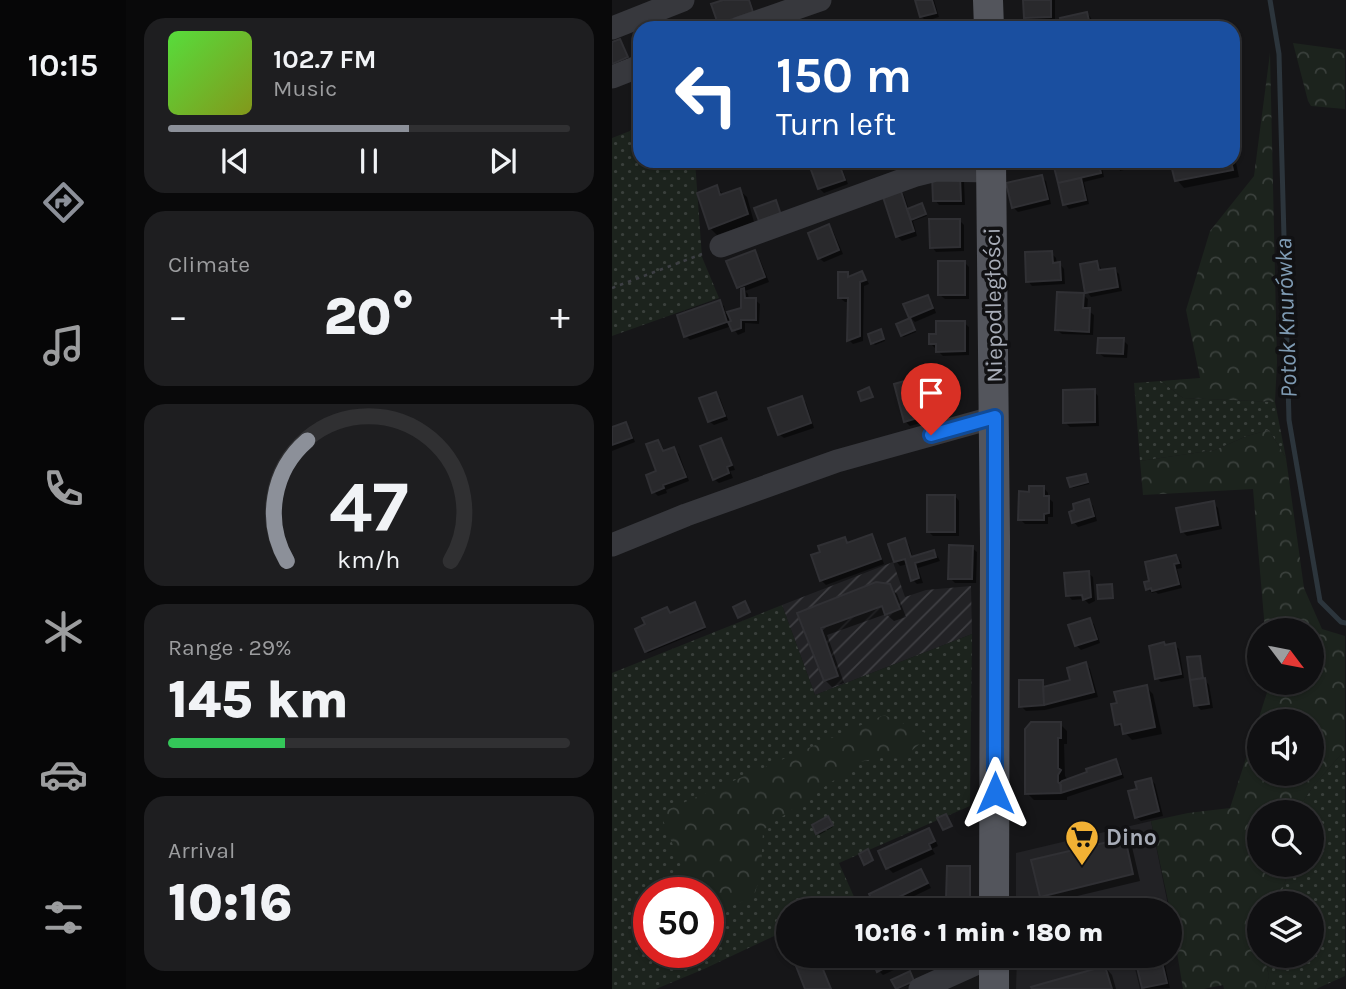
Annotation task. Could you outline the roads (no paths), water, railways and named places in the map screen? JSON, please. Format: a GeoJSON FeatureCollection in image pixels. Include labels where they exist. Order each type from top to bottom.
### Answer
{"type":"FeatureCollection","features":[{"type":"Feature","properties":{"kind":"main road"},"geometry":{"type":"LineString","coordinates":[[988,0],[989,21]]}},
{"type":"Feature","properties":{"kind":"main road","name":"Niepodległości"},"geometry":{"type":"LineString","coordinates":[[991,168],[995,417],[994,898]]}},
{"type":"Feature","properties":{"kind":"main road"},"geometry":{"type":"LineString","coordinates":[[993,968],[994,989]]}},
{"type":"Feature","properties":{"kind":"street"},"geometry":{"type":"LineString","coordinates":[[612,28],[683,0]]}},
{"type":"Feature","properties":{"kind":"street"},"geometry":{"type":"LineString","coordinates":[[759,21],[820,0]]}},
{"type":"Feature","properties":{"kind":"street"},"geometry":{"type":"LineString","coordinates":[[612,78],[633,69]]}},
{"type":"Feature","properties":{"kind":"street"},"geometry":{"type":"LineString","coordinates":[[721,246],[916,175],[964,168]]}},
{"type":"Feature","properties":{"kind":"street"},"geometry":{"type":"LineString","coordinates":[[612,545],[686,515],[837,461],[995,417]]}},
{"type":"Feature","properties":{"kind":"street"},"geometry":{"type":"LineString","coordinates":[[920,989],[966,968]]}},
{"type":"Feature","properties":{"kind":"waterway","name":"Potok Knurówka"},"geometry":{"type":"LineString","coordinates":[[1270,0],[1279,54],[1289,420],[1320,601],[1341,622],[1346,623]]}},
{"type":"Feature","properties":{"kind":"place","name":"Dino"},"geometry":{"type":"Point","coordinates":[1082,867]}}]}
